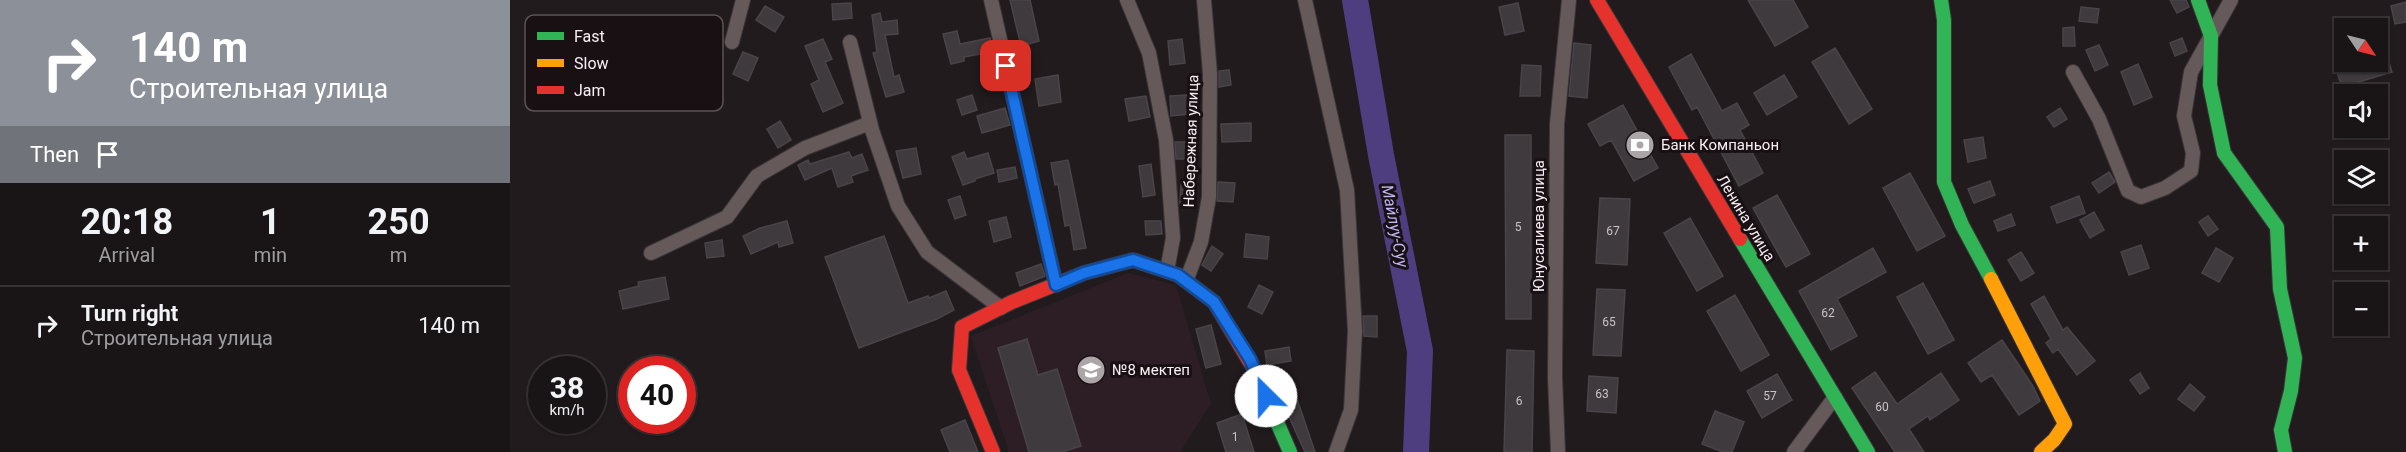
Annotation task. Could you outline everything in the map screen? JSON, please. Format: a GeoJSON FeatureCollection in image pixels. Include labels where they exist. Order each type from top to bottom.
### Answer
{"type":"FeatureCollection","features":[{"type":"Feature","properties":{"kind":"street"},"geometry":{"type":"LineString","coordinates":[[732,42],[743,0]]}},
{"type":"Feature","properties":{"kind":"street"},"geometry":{"type":"LineString","coordinates":[[991,0],[1056,285]]}},
{"type":"Feature","properties":{"kind":"street"},"geometry":{"type":"LineString","coordinates":[[1127,0],[1149,53],[1166,140],[1173,238],[1167,271]]}},
{"type":"Feature","properties":{"kind":"street","name":"Набережная улица"},"geometry":{"type":"LineString","coordinates":[[1186,281],[1201,242],[1209,197],[1210,74],[1204,0]]}},
{"type":"Feature","properties":{"kind":"street"},"geometry":{"type":"LineString","coordinates":[[1305,0],[1347,190],[1355,331],[1351,410],[1336,452]]}},
{"type":"Feature","properties":{"kind":"street","name":"Юнусалиева улица"},"geometry":{"type":"LineString","coordinates":[[1558,452],[1555,377],[1557,124],[1569,0]]}},
{"type":"Feature","properties":{"kind":"street","name":"Ленина улица"},"geometry":{"type":"LineString","coordinates":[[1597,0],[1868,452]]}},
{"type":"Feature","properties":{"kind":"street"},"geometry":{"type":"LineString","coordinates":[[1941,0],[1944,20],[1944,182],[1962,225],[2026,344],[2065,424],[2054,440],[2041,452]]}},
{"type":"Feature","properties":{"kind":"street"},"geometry":{"type":"LineString","coordinates":[[2198,0],[2211,36],[2210,85],[2224,153],[2277,227],[2280,289],[2295,358],[2291,391],[2281,430],[2285,452]]}},
{"type":"Feature","properties":{"kind":"street"},"geometry":{"type":"LineString","coordinates":[[2073,72],[2098,119],[2128,191],[2141,196],[2165,188],[2191,171],[2193,153],[2184,116],[2191,72],[2231,0]]}},
{"type":"Feature","properties":{"kind":"street"},"geometry":{"type":"LineString","coordinates":[[850,42],[870,123],[898,206],[927,252],[1001,308]]}},
{"type":"Feature","properties":{"kind":"street"},"geometry":{"type":"LineString","coordinates":[[651,253],[727,217],[757,176],[805,148],[870,123]]}},
{"type":"Feature","properties":{"kind":"street"},"geometry":{"type":"LineString","coordinates":[[993,452],[959,370],[962,327],[1084,273],[1133,260],[1178,275],[1214,302],[1250,359],[1290,452]]}},
{"type":"Feature","properties":{"kind":"street"},"geometry":{"type":"LineString","coordinates":[[1794,452],[1834,397]]}},
{"type":"Feature","properties":{"kind":"shaded area","name":"№8 мектеп"},"geometry":{"type":"Polygon","coordinates":[[[1128,273],[1176,285],[1211,404],[1180,452],[1009,452],[971,336],[1128,273]]]}},
{"type":"Feature","properties":{"kind":"building"},"geometry":{"type":"Polygon","coordinates":[[[1010,0],[1030,0],[1039,41],[1021,46],[1010,0]]]}},
{"type":"Feature","properties":{"kind":"building"},"geometry":{"type":"Polygon","coordinates":[[[1748,0],[1793,0],[1808,27],[1775,46],[1748,0]]]}},
{"type":"Feature","properties":{"kind":"building"},"geometry":{"type":"Polygon","coordinates":[[[2170,0],[2186,0],[2189,7],[2177,13],[2170,0]]]}},
{"type":"Feature","properties":{"kind":"building"},"geometry":{"type":"Polygon","coordinates":[[[2406,2],[2406,22],[2395,24],[2391,6],[2406,2]]]}},
{"type":"Feature","properties":{"kind":"building"},"geometry":{"type":"Polygon","coordinates":[[[851,3],[852,18],[833,20],[832,4],[851,3]]]}},
{"type":"Feature","properties":{"kind":"building"},"geometry":{"type":"Polygon","coordinates":[[[1518,3],[1524,31],[1505,35],[1499,7],[1518,3]]]}},
{"type":"Feature","properties":{"kind":"building"},"geometry":{"type":"Polygon","coordinates":[[[765,6],[784,17],[775,32],[756,20],[765,6]]]}},
{"type":"Feature","properties":{"kind":"building"},"geometry":{"type":"Polygon","coordinates":[[[2081,7],[2099,9],[2097,23],[2079,21],[2081,7]]]}},
{"type":"Feature","properties":{"kind":"building"},"geometry":{"type":"Polygon","coordinates":[[[880,13],[882,22],[897,20],[898,34],[885,35],[894,77],[899,75],[904,92],[886,97],[873,53],[877,52],[872,15],[880,13]]]}},
{"type":"Feature","properties":{"kind":"building"},"geometry":{"type":"Polygon","coordinates":[[[2074,27],[2075,46],[2063,46],[2063,28],[2074,27]]]}},
{"type":"Feature","properties":{"kind":"building"},"geometry":{"type":"Polygon","coordinates":[[[957,31],[960,44],[990,38],[992,52],[964,57],[964,61],[951,64],[943,34],[957,31]]]}},
{"type":"Feature","properties":{"kind":"building"},"geometry":{"type":"Polygon","coordinates":[[[2182,38],[2187,51],[2175,56],[2170,43],[2182,38]]]}},
{"type":"Feature","properties":{"kind":"building"},"geometry":{"type":"Polygon","coordinates":[[[823,39],[832,59],[825,62],[843,103],[823,112],[811,84],[819,80],[805,46],[823,39]]]}},
{"type":"Feature","properties":{"kind":"building"},"geometry":{"type":"Polygon","coordinates":[[[1182,39],[1185,63],[1170,65],[1168,41],[1182,39]]]}},
{"type":"Feature","properties":{"kind":"building"},"geometry":{"type":"Polygon","coordinates":[[[1574,43],[1591,45],[1587,98],[1569,96],[1574,43]]]}},
{"type":"Feature","properties":{"kind":"building"},"geometry":{"type":"Polygon","coordinates":[[[2099,45],[2108,65],[2095,71],[2086,50],[2099,45]]]}},
{"type":"Feature","properties":{"kind":"building"},"geometry":{"type":"Polygon","coordinates":[[[1835,48],[1872,109],[1849,124],[1812,62],[1835,48]]]}},
{"type":"Feature","properties":{"kind":"building"},"geometry":{"type":"Polygon","coordinates":[[[743,52],[758,58],[748,81],[733,74],[743,52]]]}},
{"type":"Feature","properties":{"kind":"building"},"geometry":{"type":"Polygon","coordinates":[[[1691,54],[1722,111],[1737,103],[1749,125],[1740,130],[1763,173],[1739,186],[1697,107],[1692,110],[1669,67],[1691,54]]]}},
{"type":"Feature","properties":{"kind":"building"},"geometry":{"type":"Polygon","coordinates":[[[2388,59],[2392,72],[2352,84],[2341,84],[2337,72],[2388,72],[2388,59]]]}},
{"type":"Feature","properties":{"kind":"building"},"geometry":{"type":"Polygon","coordinates":[[[2138,64],[2152,97],[2134,105],[2121,72],[2138,64]]]}},
{"type":"Feature","properties":{"kind":"building"},"geometry":{"type":"Polygon","coordinates":[[[1522,65],[1541,66],[1540,96],[1520,96],[1522,65]]]}},
{"type":"Feature","properties":{"kind":"building"},"geometry":{"type":"Polygon","coordinates":[[[1229,70],[1231,85],[1219,87],[1219,71],[1229,70]]]}},
{"type":"Feature","properties":{"kind":"building"},"geometry":{"type":"Polygon","coordinates":[[[1058,75],[1061,102],[1039,106],[1035,79],[1058,75]]]}},
{"type":"Feature","properties":{"kind":"building"},"geometry":{"type":"Polygon","coordinates":[[[1784,75],[1797,97],[1767,115],[1754,93],[1784,75]]]}},
{"type":"Feature","properties":{"kind":"building"},"geometry":{"type":"Polygon","coordinates":[[[972,95],[977,110],[962,115],[957,100],[972,95]]]}},
{"type":"Feature","properties":{"kind":"building"},"geometry":{"type":"Polygon","coordinates":[[[1188,95],[1189,114],[1171,116],[1170,96],[1188,95]]]}},
{"type":"Feature","properties":{"kind":"building"},"geometry":{"type":"Polygon","coordinates":[[[1146,96],[1150,117],[1129,121],[1125,99],[1146,96]]]}},
{"type":"Feature","properties":{"kind":"building"},"geometry":{"type":"Polygon","coordinates":[[[1623,105],[1658,168],[1634,181],[1611,140],[1600,146],[1588,124],[1623,105]]]}},
{"type":"Feature","properties":{"kind":"building"},"geometry":{"type":"Polygon","coordinates":[[[1005,108],[1010,125],[982,133],[977,116],[1005,108]]]}},
{"type":"Feature","properties":{"kind":"building"},"geometry":{"type":"Polygon","coordinates":[[[2060,108],[2067,119],[2054,127],[2047,117],[2060,108]]]}},
{"type":"Feature","properties":{"kind":"building"},"geometry":{"type":"Polygon","coordinates":[[[780,121],[791,140],[778,148],[767,129],[780,121]]]}},
{"type":"Feature","properties":{"kind":"building"},"geometry":{"type":"Polygon","coordinates":[[[1251,123],[1251,141],[1222,142],[1221,124],[1251,123]]]}},
{"type":"Feature","properties":{"kind":"building"},"geometry":{"type":"Polygon","coordinates":[[[1505,135],[1531,135],[1531,319],[1506,319],[1505,135]]]}},
{"type":"Feature","properties":{"kind":"building"},"geometry":{"type":"Polygon","coordinates":[[[1983,137],[1986,158],[1968,162],[1964,140],[1983,137]]]}},
{"type":"Feature","properties":{"kind":"building"},"geometry":{"type":"Polygon","coordinates":[[[1175,142],[1189,142],[1189,159],[1176,159],[1175,142]]]}},
{"type":"Feature","properties":{"kind":"building"},"geometry":{"type":"Polygon","coordinates":[[[916,148],[921,174],[903,178],[896,151],[916,148]]]}},
{"type":"Feature","properties":{"kind":"building"},"geometry":{"type":"Polygon","coordinates":[[[849,152],[852,158],[862,154],[868,170],[851,176],[853,182],[838,187],[832,168],[805,180],[798,165],[808,160],[810,164],[849,152]]]}},
{"type":"Feature","properties":{"kind":"building"},"geometry":{"type":"Polygon","coordinates":[[[964,152],[967,159],[988,153],[994,173],[963,185],[952,157],[964,152]]]}},
{"type":"Feature","properties":{"kind":"building"},"geometry":{"type":"Polygon","coordinates":[[[1068,160],[1086,248],[1074,250],[1070,225],[1065,226],[1058,184],[1055,185],[1051,163],[1068,160]]]}},
{"type":"Feature","properties":{"kind":"building"},"geometry":{"type":"Polygon","coordinates":[[[1151,164],[1155,195],[1143,197],[1139,166],[1151,164]]]}},
{"type":"Feature","properties":{"kind":"building"},"geometry":{"type":"Polygon","coordinates":[[[1015,167],[1017,178],[999,182],[997,170],[1015,167]]]}},
{"type":"Feature","properties":{"kind":"building"},"geometry":{"type":"Polygon","coordinates":[[[2109,172],[2115,182],[2099,193],[2092,183],[2109,172]]]}},
{"type":"Feature","properties":{"kind":"building"},"geometry":{"type":"Polygon","coordinates":[[[1910,173],[1945,236],[1917,251],[1883,188],[1910,173]]]}},
{"type":"Feature","properties":{"kind":"building"},"geometry":{"type":"Polygon","coordinates":[[[1990,181],[1995,195],[1974,203],[1968,189],[1990,181]]]}},
{"type":"Feature","properties":{"kind":"building"},"geometry":{"type":"Polygon","coordinates":[[[1218,182],[1235,183],[1233,202],[1217,201],[1218,182]]]}},
{"type":"Feature","properties":{"kind":"building"},"geometry":{"type":"Polygon","coordinates":[[[1181,184],[1195,186],[1193,205],[1180,203],[1181,184]]]}},
{"type":"Feature","properties":{"kind":"building"},"geometry":{"type":"Polygon","coordinates":[[[1777,195],[1810,254],[1786,267],[1753,208],[1777,195]]]}},
{"type":"Feature","properties":{"kind":"building"},"geometry":{"type":"Polygon","coordinates":[[[960,196],[966,215],[955,219],[948,200],[960,196]]]}},
{"type":"Feature","properties":{"kind":"building"},"geometry":{"type":"Polygon","coordinates":[[[2079,196],[2085,213],[2057,223],[2051,207],[2079,196]]]}},
{"type":"Feature","properties":{"kind":"building"},"geometry":{"type":"Polygon","coordinates":[[[1600,198],[1630,199],[1627,265],[1596,263],[1600,198]]]}},
{"type":"Feature","properties":{"kind":"building"},"geometry":{"type":"Polygon","coordinates":[[[2094,212],[2104,230],[2090,238],[2080,220],[2094,212]]]}},
{"type":"Feature","properties":{"kind":"building"},"geometry":{"type":"Polygon","coordinates":[[[2011,214],[2015,225],[1998,231],[1994,221],[2011,214]]]}},
{"type":"Feature","properties":{"kind":"building"},"geometry":{"type":"Polygon","coordinates":[[[2208,216],[2218,229],[2208,236],[2199,222],[2208,216]]]}},
{"type":"Feature","properties":{"kind":"building"},"geometry":{"type":"Polygon","coordinates":[[[1006,217],[1011,237],[994,242],[989,221],[1006,217]]]}},
{"type":"Feature","properties":{"kind":"building"},"geometry":{"type":"Polygon","coordinates":[[[1690,218],[1723,276],[1697,291],[1664,233],[1690,218]]]}},
{"type":"Feature","properties":{"kind":"building"},"geometry":{"type":"Polygon","coordinates":[[[787,221],[793,243],[779,247],[778,242],[751,254],[743,236],[760,228],[787,221]]]}},
{"type":"Feature","properties":{"kind":"building"},"geometry":{"type":"Polygon","coordinates":[[[1145,221],[1161,221],[1162,234],[1146,235],[1145,221]]]}},
{"type":"Feature","properties":{"kind":"building"},"geometry":{"type":"Polygon","coordinates":[[[1246,234],[1269,237],[1267,259],[1244,257],[1246,234]]]}},
{"type":"Feature","properties":{"kind":"building"},"geometry":{"type":"Polygon","coordinates":[[[884,236],[908,303],[946,291],[954,310],[937,319],[859,348],[825,257],[884,236]]]}},
{"type":"Feature","properties":{"kind":"building"},"geometry":{"type":"Polygon","coordinates":[[[722,240],[724,256],[707,258],[705,243],[722,240]]]}},
{"type":"Feature","properties":{"kind":"building"},"geometry":{"type":"Polygon","coordinates":[[[2141,245],[2149,268],[2129,275],[2121,252],[2141,245]]]}},
{"type":"Feature","properties":{"kind":"building"},"geometry":{"type":"Polygon","coordinates":[[[1212,246],[1223,254],[1211,271],[1202,265],[1212,246]]]}},
{"type":"Feature","properties":{"kind":"building"},"geometry":{"type":"Polygon","coordinates":[[[1873,248],[1886,272],[1837,299],[1857,336],[1831,350],[1799,291],[1873,248]]]}},
{"type":"Feature","properties":{"kind":"building"},"geometry":{"type":"Polygon","coordinates":[[[2216,248],[2233,258],[2219,282],[2202,273],[2216,248]]]}},
{"type":"Feature","properties":{"kind":"building"},"geometry":{"type":"Polygon","coordinates":[[[2021,252],[2034,273],[2021,281],[2008,260],[2021,252]]]}},
{"type":"Feature","properties":{"kind":"building"},"geometry":{"type":"Polygon","coordinates":[[[1041,264],[1045,276],[1020,286],[1016,273],[1041,264]]]}},
{"type":"Feature","properties":{"kind":"building"},"geometry":{"type":"Polygon","coordinates":[[[665,277],[669,299],[623,309],[619,291],[639,286],[638,282],[665,277]]]}},
{"type":"Feature","properties":{"kind":"building"},"geometry":{"type":"Polygon","coordinates":[[[1923,283],[1954,340],[1928,354],[1897,297],[1923,283]]]}},
{"type":"Feature","properties":{"kind":"building"},"geometry":{"type":"Polygon","coordinates":[[[1259,285],[1273,292],[1262,314],[1248,307],[1259,285]]]}},
{"type":"Feature","properties":{"kind":"building"},"geometry":{"type":"Polygon","coordinates":[[[1597,289],[1625,290],[1621,356],[1593,355],[1597,289]]]}},
{"type":"Feature","properties":{"kind":"building"},"geometry":{"type":"Polygon","coordinates":[[[1735,295],[1769,355],[1741,371],[1707,311],[1735,295]]]}},
{"type":"Feature","properties":{"kind":"building"},"geometry":{"type":"Polygon","coordinates":[[[2044,296],[2063,330],[2067,327],[2095,361],[2077,375],[2058,349],[2053,353],[2046,343],[2051,339],[2031,304],[2044,296]]]}},
{"type":"Feature","properties":{"kind":"building"},"geometry":{"type":"Polygon","coordinates":[[[1363,316],[1377,316],[1377,337],[1364,336],[1363,316]]]}},
{"type":"Feature","properties":{"kind":"building"},"geometry":{"type":"Polygon","coordinates":[[[1211,325],[1221,364],[1206,368],[1196,329],[1211,325]]]}},
{"type":"Feature","properties":{"kind":"building"},"geometry":{"type":"Polygon","coordinates":[[[1027,339],[1038,375],[1057,369],[1081,446],[1062,452],[1029,452],[998,348],[1027,339]]]}},
{"type":"Feature","properties":{"kind":"building"},"geometry":{"type":"Polygon","coordinates":[[[2002,340],[2033,386],[2040,401],[2019,415],[1992,375],[1981,382],[1968,363],[2002,340]]]}},
{"type":"Feature","properties":{"kind":"building"},"geometry":{"type":"Polygon","coordinates":[[[1289,347],[1291,361],[1267,365],[1265,351],[1289,347]]]}},
{"type":"Feature","properties":{"kind":"building"},"geometry":{"type":"Polygon","coordinates":[[[1507,350],[1534,351],[1532,452],[1504,452],[1507,350]]]}},
{"type":"Feature","properties":{"kind":"building"},"geometry":{"type":"Polygon","coordinates":[[[1875,372],[1897,404],[1941,373],[1959,400],[1930,420],[1928,416],[1909,429],[1924,452],[1895,452],[1852,388],[1875,372]]]}},
{"type":"Feature","properties":{"kind":"building"},"geometry":{"type":"Polygon","coordinates":[[[2140,373],[2149,388],[2140,394],[2130,380],[2140,373]]]}},
{"type":"Feature","properties":{"kind":"building"},"geometry":{"type":"Polygon","coordinates":[[[1777,374],[1792,400],[1762,418],[1747,391],[1777,374]]]}},
{"type":"Feature","properties":{"kind":"building"},"geometry":{"type":"Polygon","coordinates":[[[1589,376],[1618,378],[1616,413],[1587,411],[1589,376]]]}},
{"type":"Feature","properties":{"kind":"building"},"geometry":{"type":"Polygon","coordinates":[[[2190,384],[2205,397],[2194,411],[2178,399],[2190,384]]]}},
{"type":"Feature","properties":{"kind":"building"},"geometry":{"type":"Polygon","coordinates":[[[1279,395],[1296,396],[1315,452],[1305,452],[1279,395]]]}},
{"type":"Feature","properties":{"kind":"building"},"geometry":{"type":"Polygon","coordinates":[[[1715,411],[1744,422],[1732,452],[1723,452],[1702,444],[1715,411]]]}},
{"type":"Feature","properties":{"kind":"building"},"geometry":{"type":"Polygon","coordinates":[[[1242,414],[1254,452],[1226,452],[1217,423],[1242,414]]]}},
{"type":"Feature","properties":{"kind":"building"},"geometry":{"type":"Polygon","coordinates":[[[965,420],[978,452],[950,452],[941,430],[965,420]]]}},
{"type":"Feature","properties":{"kind":"waterway","name":"Майлуу-Суу"},"geometry":{"type":"LineString","coordinates":[[1355,0],[1381,155],[1420,351],[1416,452]]}},
{"type":"Feature","properties":{"kind":"traffic: fast"},"geometry":{"type":"LineString","coordinates":[[1941,0],[1944,20],[1944,182],[1962,225],[1991,279]]}},
{"type":"Feature","properties":{"kind":"traffic: fast"},"geometry":{"type":"LineString","coordinates":[[2198,0],[2211,36],[2210,85],[2224,153],[2277,227],[2280,289],[2295,358],[2291,391],[2281,430],[2285,452]]}},
{"type":"Feature","properties":{"kind":"traffic: fast"},"geometry":{"type":"LineString","coordinates":[[1740,239],[1868,452]]}},
{"type":"Feature","properties":{"kind":"traffic: fast"},"geometry":{"type":"LineString","coordinates":[[1254,369],[1290,452]]}},
{"type":"Feature","properties":{"kind":"traffic: slow"},"geometry":{"type":"LineString","coordinates":[[1991,279],[2065,424],[2054,440],[2041,452]]}},
{"type":"Feature","properties":{"kind":"traffic: jam"},"geometry":{"type":"LineString","coordinates":[[1597,0],[1740,239]]}},
{"type":"Feature","properties":{"kind":"traffic: jam"},"geometry":{"type":"LineString","coordinates":[[993,452],[959,370],[962,327],[1012,302],[1084,273],[1133,260],[1178,275],[1214,302],[1254,369]]}},
{"type":"Feature","properties":{"kind":"place","name":"Банк Компаньон"},"geometry":{"type":"Point","coordinates":[1640,145]}},
{"type":"Feature","properties":{"kind":"place","name":"№8 мектеп"},"geometry":{"type":"Point","coordinates":[1091,370]}},
{"type":"Feature","properties":{"kind":"route"},"geometry":{"type":"LineString","coordinates":[[1006,66],[1056,285],[1084,273],[1133,260],[1178,275],[1214,302],[1250,359],[1266,396]]}}]}
